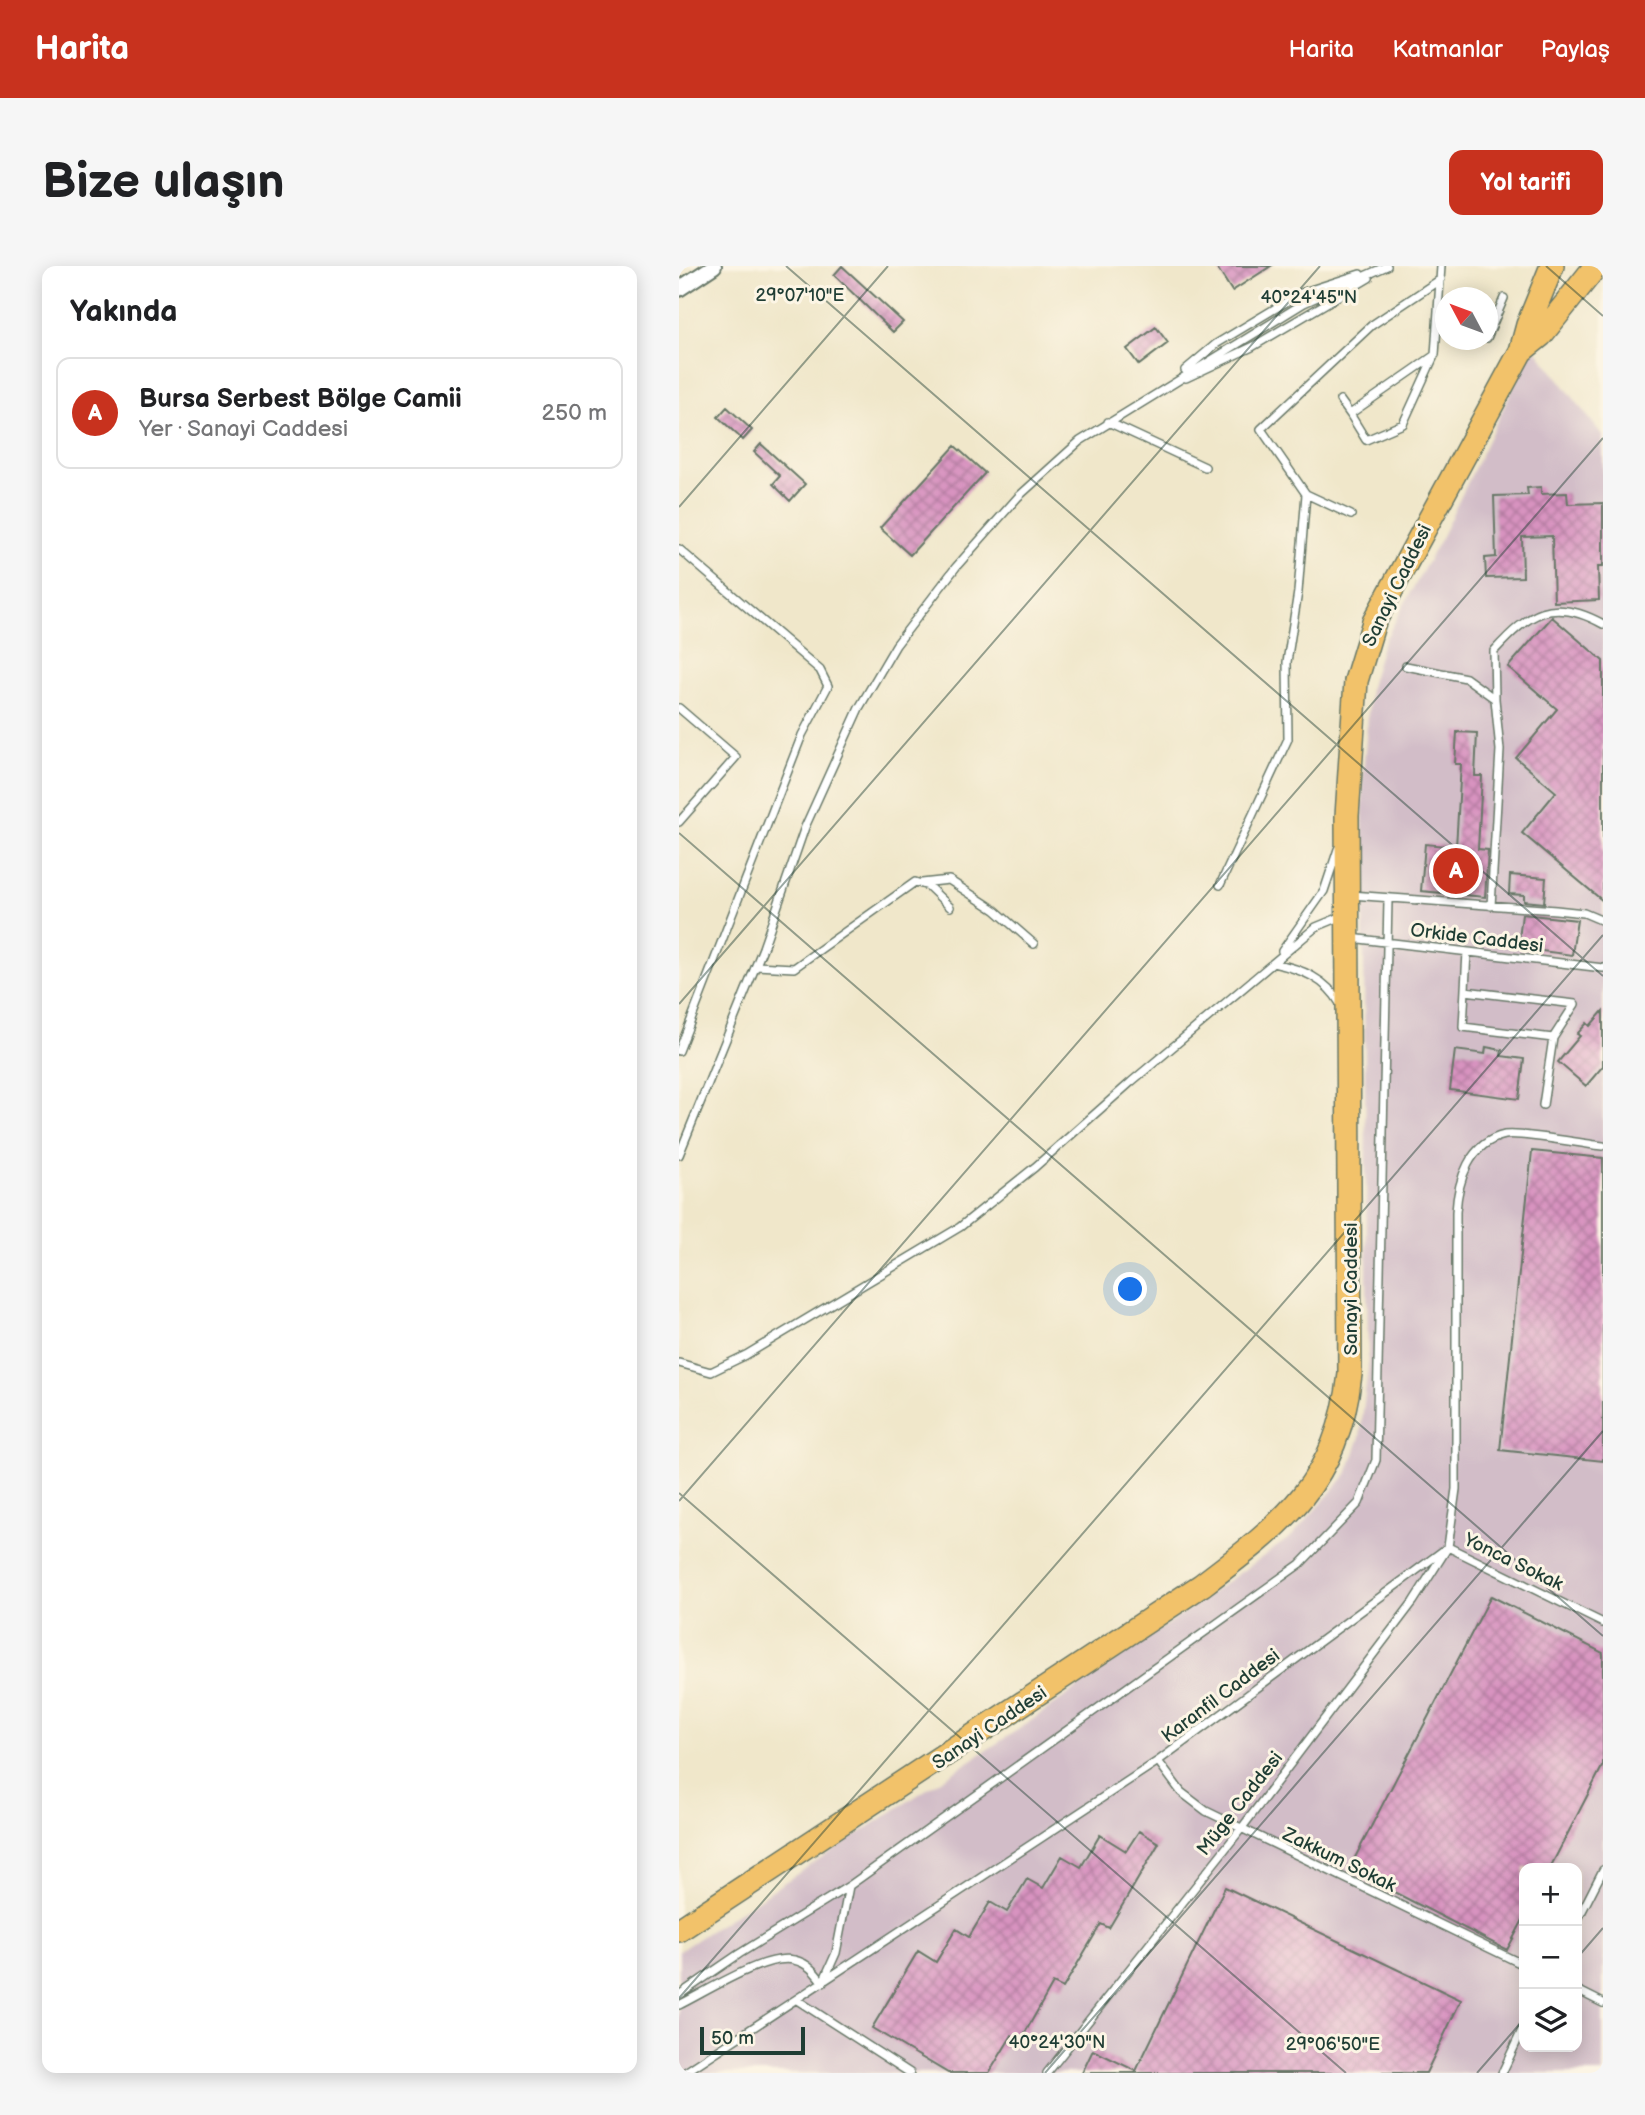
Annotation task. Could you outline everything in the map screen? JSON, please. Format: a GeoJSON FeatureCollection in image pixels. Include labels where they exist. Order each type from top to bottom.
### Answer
{"type":"FeatureCollection","features":[{"type":"Feature","properties":{"kind":"main road"},"geometry":{"type":"LineString","coordinates":[[1521,351],[1528,325],[1552,266]]}},
{"type":"Feature","properties":{"kind":"main road"},"geometry":{"type":"LineString","coordinates":[[1521,351],[1541,335],[1595,266]]}},
{"type":"Feature","properties":{"kind":"main road","name":"Sanayi Caddesi"},"geometry":{"type":"LineString","coordinates":[[679,1930],[1202,1585],[1267,1533],[1317,1479],[1331,1455],[1345,1417],[1350,1374],[1346,938],[1347,816],[1352,708],[1366,640],[1521,351]]}},
{"type":"Feature","properties":{"kind":"street"},"geometry":{"type":"LineString","coordinates":[[679,289],[714,266]]}},
{"type":"Feature","properties":{"kind":"lane"},"geometry":{"type":"LineString","coordinates":[[1160,390],[1252,347],[1387,266]]}},
{"type":"Feature","properties":{"kind":"lane"},"geometry":{"type":"LineString","coordinates":[[679,1155],[756,966],[805,827],[859,708],[896,645],[956,567],[1018,497],[1080,441],[1304,303],[1387,266]]}},
{"type":"Feature","properties":{"kind":"lane"},"geometry":{"type":"LineString","coordinates":[[1441,266],[1441,287]]}},
{"type":"Feature","properties":{"kind":"lane"},"geometry":{"type":"LineString","coordinates":[[1351,515],[1306,494],[1261,429],[1372,325],[1441,279]]}},
{"type":"Feature","properties":{"kind":"lane"},"geometry":{"type":"LineString","coordinates":[[1498,312],[1504,298]]}},
{"type":"Feature","properties":{"kind":"lane"},"geometry":{"type":"LineString","coordinates":[[1340,400],[1366,440],[1403,424],[1436,350]]}},
{"type":"Feature","properties":{"kind":"lane"},"geometry":{"type":"LineString","coordinates":[[1350,414],[1435,355]]}},
{"type":"Feature","properties":{"kind":"lane"},"geometry":{"type":"LineString","coordinates":[[1108,422],[1205,467]]}},
{"type":"Feature","properties":{"kind":"lane"},"geometry":{"type":"LineString","coordinates":[[1220,885],[1288,739],[1287,662],[1299,592],[1306,494]]}},
{"type":"Feature","properties":{"kind":"lane"},"geometry":{"type":"LineString","coordinates":[[679,549],[820,670],[828,686],[801,736],[679,1051]]}},
{"type":"Feature","properties":{"kind":"lane"},"geometry":{"type":"LineString","coordinates":[[1491,906],[1500,750],[1495,699],[1495,651],[1521,622],[1541,611],[1569,612],[1603,624]]}},
{"type":"Feature","properties":{"kind":"lane"},"geometry":{"type":"LineString","coordinates":[[1406,666],[1466,678],[1495,699]]}},
{"type":"Feature","properties":{"kind":"lane"},"geometry":{"type":"LineString","coordinates":[[679,708],[736,757],[679,822]]}},
{"type":"Feature","properties":{"kind":"lane"},"geometry":{"type":"LineString","coordinates":[[1273,963],[1324,891],[1347,816]]}},
{"type":"Feature","properties":{"kind":"lane"},"geometry":{"type":"LineString","coordinates":[[756,966],[794,968],[918,883],[949,880],[995,910],[1034,944]]}},
{"type":"Feature","properties":{"kind":"lane"},"geometry":{"type":"LineString","coordinates":[[918,883],[928,886],[950,907]]}},
{"type":"Feature","properties":{"kind":"lane"},"geometry":{"type":"LineString","coordinates":[[679,1995],[739,1954],[849,1886],[1300,1564],[1359,1503],[1376,1460],[1388,900]]}},
{"type":"Feature","properties":{"kind":"lane","name":"Orkide Caddesi"},"geometry":{"type":"LineString","coordinates":[[1347,904],[1388,900],[1491,906],[1584,913],[1603,921]]}},
{"type":"Feature","properties":{"kind":"lane"},"geometry":{"type":"LineString","coordinates":[[679,1363],[711,1372],[746,1356],[960,1227],[1035,1167],[1316,927],[1347,904]]}},
{"type":"Feature","properties":{"kind":"lane","name":"Orkide Caddesi"},"geometry":{"type":"LineString","coordinates":[[1346,938],[1603,968]]}},
{"type":"Feature","properties":{"kind":"lane"},"geometry":{"type":"LineString","coordinates":[[1467,952],[1463,1027],[1553,1038]]}},
{"type":"Feature","properties":{"kind":"lane"},"geometry":{"type":"LineString","coordinates":[[1273,963],[1300,969],[1320,981],[1335,993],[1348,1018]]}},
{"type":"Feature","properties":{"kind":"lane"},"geometry":{"type":"LineString","coordinates":[[1465,991],[1575,1004],[1553,1038],[1543,1105]]}},
{"type":"Feature","properties":{"kind":"lane"},"geometry":{"type":"LineString","coordinates":[[1448,1547],[1456,1489],[1457,1188],[1466,1164],[1484,1146],[1506,1135],[1603,1146]]}},
{"type":"Feature","properties":{"kind":"lane","name":"Yonca Sokak"},"geometry":{"type":"LineString","coordinates":[[1448,1547],[1603,1623]]}},
{"type":"Feature","properties":{"kind":"lane","name":"Karanfil Caddesi"},"geometry":{"type":"LineString","coordinates":[[684,2073],[1158,1761],[1448,1547]]}},
{"type":"Feature","properties":{"kind":"lane","name":"Müge Caddesi"},"geometry":{"type":"LineString","coordinates":[[1047,2073],[1241,1829],[1413,1602],[1448,1547]]}},
{"type":"Feature","properties":{"kind":"lane","name":"Zakkum Sokak"},"geometry":{"type":"LineString","coordinates":[[1158,1761],[1181,1792],[1206,1811],[1519,1963]]}},
{"type":"Feature","properties":{"kind":"lane"},"geometry":{"type":"LineString","coordinates":[[1582,1911],[1603,1870]]}},
{"type":"Feature","properties":{"kind":"lane"},"geometry":{"type":"LineString","coordinates":[[823,1983],[836,1953],[849,1886]]}},
{"type":"Feature","properties":{"kind":"lane"},"geometry":{"type":"LineString","coordinates":[[679,2005],[773,1959],[794,1959],[812,1967],[823,1983]]}},
{"type":"Feature","properties":{"kind":"lane"},"geometry":{"type":"LineString","coordinates":[[1582,1992],[1603,2003]]}},
{"type":"Feature","properties":{"kind":"lane"},"geometry":{"type":"LineString","coordinates":[[797,2000],[910,2073]]}},
{"type":"Feature","properties":{"kind":"lane"},"geometry":{"type":"LineString","coordinates":[[1502,2073],[1519,2037]]}},
{"type":"Feature","properties":{"kind":"shaded area"},"geometry":{"type":"Polygon","coordinates":[[[1533,346],[1603,436],[1603,2073],[679,2073],[679,1951],[1022,1727],[1292,1536],[1347,1474],[1360,1437],[1368,1368],[1363,776],[1370,687],[1382,645],[1443,534],[1533,346]]]}},
{"type":"Feature","properties":{"kind":"building"},"geometry":{"type":"Polygon","coordinates":[[[842,266],[903,322],[893,332],[834,275],[842,266]]]}},
{"type":"Feature","properties":{"kind":"building"},"geometry":{"type":"Polygon","coordinates":[[[1216,266],[1271,266],[1232,291],[1216,266]]]}},
{"type":"Feature","properties":{"kind":"building"},"geometry":{"type":"Polygon","coordinates":[[[1156,327],[1168,343],[1139,365],[1127,349],[1156,327]]]}},
{"type":"Feature","properties":{"kind":"building"},"geometry":{"type":"Polygon","coordinates":[[[727,407],[752,430],[743,440],[718,417],[727,407]]]}},
{"type":"Feature","properties":{"kind":"building"},"geometry":{"type":"Polygon","coordinates":[[[761,444],[805,484],[790,501],[773,484],[780,476],[754,452],[761,444]]]}},
{"type":"Feature","properties":{"kind":"building"},"geometry":{"type":"Polygon","coordinates":[[[955,446],[985,473],[910,555],[880,528],[955,446]]]}},
{"type":"Feature","properties":{"kind":"building"},"geometry":{"type":"Polygon","coordinates":[[[1541,487],[1541,494],[1567,493],[1568,504],[1603,503],[1603,566],[1598,566],[1599,600],[1554,602],[1552,536],[1522,537],[1523,577],[1486,578],[1485,558],[1496,557],[1494,496],[1528,495],[1527,488],[1541,487]]]}},
{"type":"Feature","properties":{"kind":"building"},"geometry":{"type":"Polygon","coordinates":[[[1552,617],[1603,661],[1603,901],[1522,833],[1556,792],[1516,758],[1557,709],[1508,667],[1552,617]]]}},
{"type":"Feature","properties":{"kind":"building"},"geometry":{"type":"Polygon","coordinates":[[[1457,732],[1477,733],[1475,776],[1482,776],[1478,849],[1488,850],[1485,897],[1421,891],[1425,844],[1456,847],[1461,764],[1455,764],[1457,732]]]}},
{"type":"Feature","properties":{"kind":"building"},"geometry":{"type":"Polygon","coordinates":[[[1510,875],[1546,878],[1544,903],[1524,901],[1524,895],[1509,894],[1510,875]]]}},
{"type":"Feature","properties":{"kind":"building"},"geometry":{"type":"Polygon","coordinates":[[[1522,914],[1577,920],[1572,955],[1518,948],[1522,914]]]}},
{"type":"Feature","properties":{"kind":"building"},"geometry":{"type":"Polygon","coordinates":[[[1603,1011],[1603,1066],[1586,1086],[1558,1062],[1580,1036],[1577,1034],[1587,1023],[1590,1026],[1603,1011]]]}},
{"type":"Feature","properties":{"kind":"building"},"geometry":{"type":"Polygon","coordinates":[[[1486,1047],[1502,1050],[1501,1056],[1524,1059],[1519,1099],[1450,1090],[1455,1050],[1485,1054],[1486,1047]]]}},
{"type":"Feature","properties":{"kind":"building"},"geometry":{"type":"Polygon","coordinates":[[[1532,1151],[1603,1158],[1603,1461],[1500,1450],[1532,1151]]]}},
{"type":"Feature","properties":{"kind":"building"},"geometry":{"type":"Polygon","coordinates":[[[1491,1596],[1603,1653],[1603,1765],[1553,1863],[1519,1863],[1519,1927],[1507,1950],[1349,1869],[1491,1596]]]}},
{"type":"Feature","properties":{"kind":"building"},"geometry":{"type":"Polygon","coordinates":[[[1139,1831],[1159,1843],[1109,1928],[1101,1924],[1063,1988],[1053,1983],[1021,2040],[1012,2035],[989,2073],[948,2073],[872,2028],[918,1951],[936,1962],[956,1929],[969,1937],[990,1902],[1007,1912],[1027,1879],[1043,1888],[1062,1856],[1081,1867],[1100,1835],[1126,1851],[1139,1831]]]}},
{"type":"Feature","properties":{"kind":"building"},"geometry":{"type":"Polygon","coordinates":[[[1225,1887],[1461,2000],[1426,2073],[1082,2073],[1093,2050],[1136,2071],[1225,1887]]]}},
{"type":"Feature","properties":{"kind":"place","name":"Bursa Serbest Bölge Camii"},"geometry":{"type":"Point","coordinates":[1456,871]}}]}
